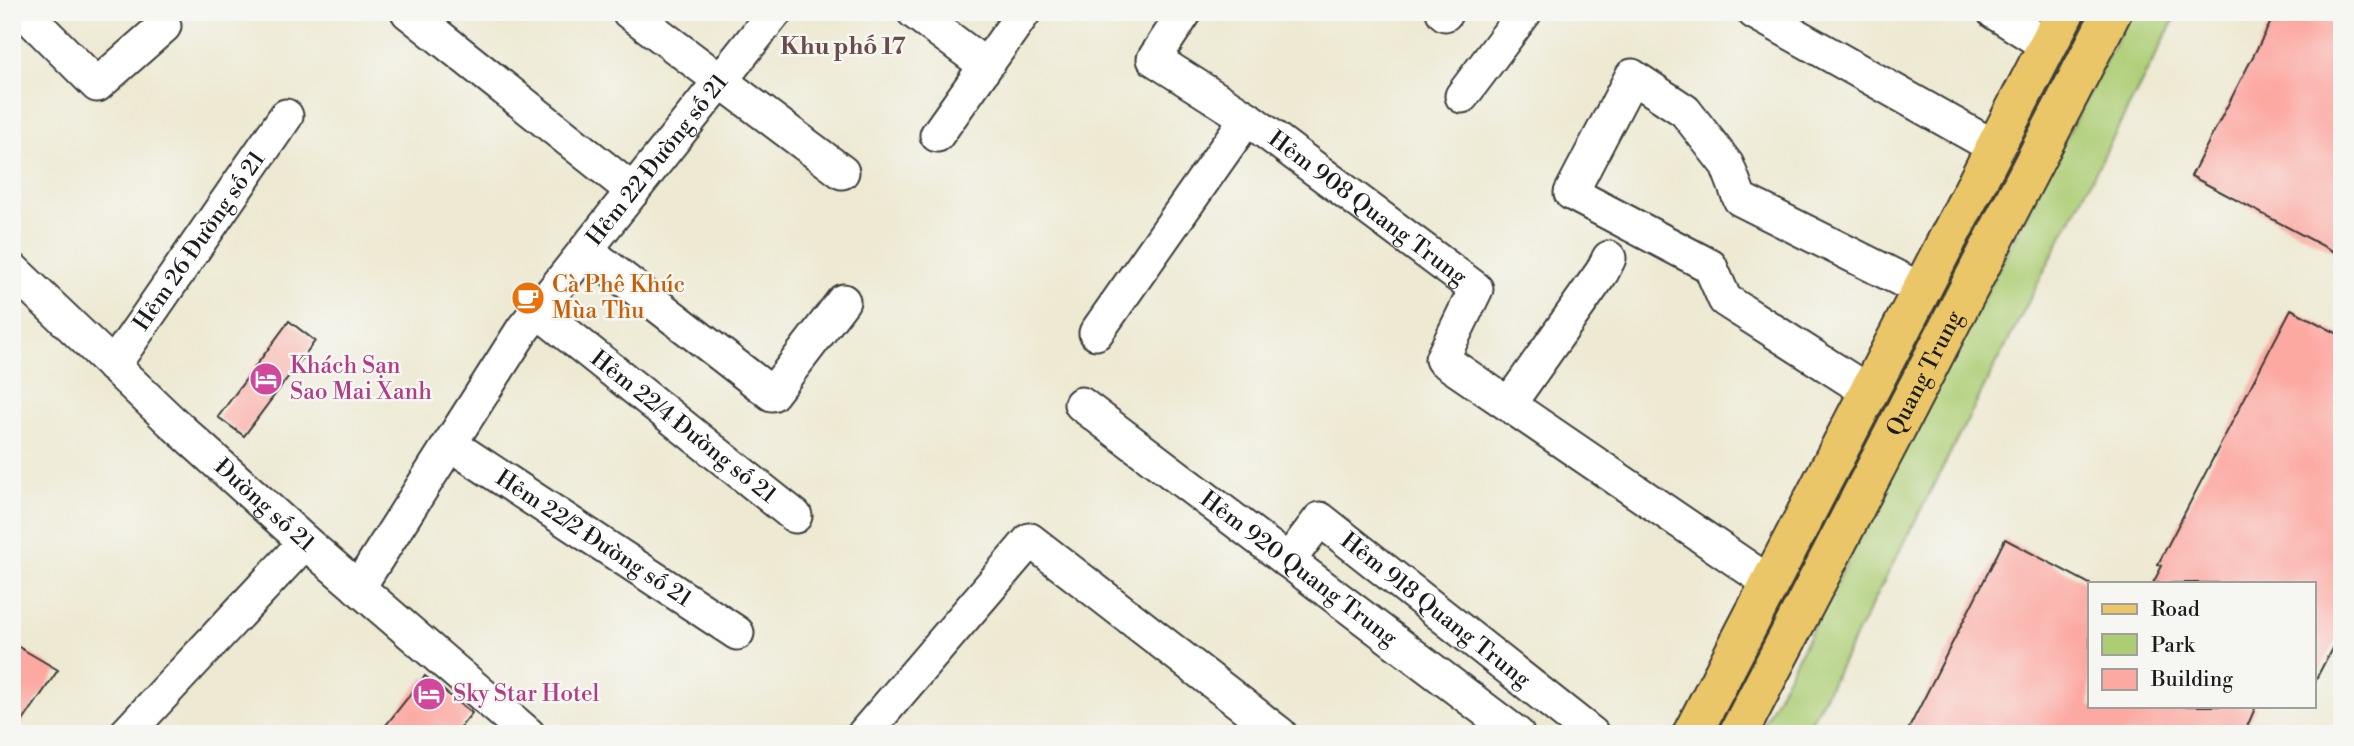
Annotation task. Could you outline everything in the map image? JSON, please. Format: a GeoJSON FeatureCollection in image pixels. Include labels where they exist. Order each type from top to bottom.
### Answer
{"type":"FeatureCollection","features":[{"type":"Feature","properties":{"kind":"main road","name":"Quang Trung"},"geometry":{"type":"LineString","coordinates":[[1692,734],[2065,12]]}},
{"type":"Feature","properties":{"kind":"main road","name":"Quang Trung"},"geometry":{"type":"LineString","coordinates":[[1738,734],[2112,12]]}},
{"type":"Feature","properties":{"kind":"street"},"geometry":{"type":"LineString","coordinates":[[24,12],[97,85],[164,26]]}},
{"type":"Feature","properties":{"kind":"street"},"geometry":{"type":"LineString","coordinates":[[408,12],[633,191]]}},
{"type":"Feature","properties":{"kind":"street"},"geometry":{"type":"LineString","coordinates":[[629,12],[842,172]]}},
{"type":"Feature","properties":{"kind":"street","name":"Hẻm 22 Đường số 21"},"geometry":{"type":"LineString","coordinates":[[358,588],[496,368],[538,311],[775,12]]}},
{"type":"Feature","properties":{"kind":"street"},"geometry":{"type":"LineString","coordinates":[[914,12],[985,65]]}},
{"type":"Feature","properties":{"kind":"street"},"geometry":{"type":"LineString","coordinates":[[937,135],[1024,12]]}},
{"type":"Feature","properties":{"kind":"street","name":"Hẻm 908 Quang Trung"},"geometry":{"type":"LineString","coordinates":[[1185,12],[1154,59],[1247,118],[1476,289],[1442,359],[1770,583]]}},
{"type":"Feature","properties":{"kind":"street"},"geometry":{"type":"LineString","coordinates":[[1462,96],[1525,12]]}},
{"type":"Feature","properties":{"kind":"street"},"geometry":{"type":"LineString","coordinates":[[1754,12],[1996,148]]}},
{"type":"Feature","properties":{"kind":"street"},"geometry":{"type":"LineString","coordinates":[[1994,12],[2048,46]]}},
{"type":"Feature","properties":{"kind":"street"},"geometry":{"type":"LineString","coordinates":[[1869,392],[1725,300],[1710,266],[1571,194],[1632,76],[1685,111],[1727,164],[1740,199],[1922,290]]}},
{"type":"Feature","properties":{"kind":"street","name":"Hẻm 26 Đường số 21"},"geometry":{"type":"LineString","coordinates":[[113,366],[286,116]]}},
{"type":"Feature","properties":{"kind":"street"},"geometry":{"type":"LineString","coordinates":[[1096,333],[1247,118]]}},
{"type":"Feature","properties":{"kind":"street"},"geometry":{"type":"LineString","coordinates":[[586,250],[772,394],[843,301]]}},
{"type":"Feature","properties":{"kind":"street"},"geometry":{"type":"LineString","coordinates":[[1509,404],[1602,272],[1609,258]]}},
{"type":"Feature","properties":{"kind":"street","name":"Đường số 21"},"geometry":{"type":"LineString","coordinates":[[12,269],[113,366],[305,542],[528,734]]}},
{"type":"Feature","properties":{"kind":"street","name":"Hẻm 22/4 Đường số 21"},"geometry":{"type":"LineString","coordinates":[[538,311],[795,516]]}},
{"type":"Feature","properties":{"kind":"street","name":"Hẻm 920 Quang Trung"},"geometry":{"type":"LineString","coordinates":[[1081,404],[1517,734]]}},
{"type":"Feature","properties":{"kind":"street","name":"Hẻm 22/2 Đường số 21"},"geometry":{"type":"LineString","coordinates":[[450,443],[737,633]]}},
{"type":"Feature","properties":{"kind":"street","name":"Hẻm 918 Quang Trung"},"geometry":{"type":"LineString","coordinates":[[1288,561],[1320,519],[1592,734]]}},
{"type":"Feature","properties":{"kind":"street"},"geometry":{"type":"LineString","coordinates":[[864,734],[1030,540],[1280,734]]}},
{"type":"Feature","properties":{"kind":"street"},"geometry":{"type":"LineString","coordinates":[[126,734],[305,542]]}},
{"type":"Feature","properties":{"kind":"green space"},"geometry":{"type":"Polygon","coordinates":[[[2131,12],[2178,12],[1805,734],[1758,734],[2131,12]]]}},
{"type":"Feature","properties":{"kind":"building"},"geometry":{"type":"Polygon","coordinates":[[[2276,12],[2342,12],[2342,256],[2191,176],[2276,12]]]}},
{"type":"Feature","properties":{"kind":"building"},"geometry":{"type":"Polygon","coordinates":[[[2291,309],[2342,336],[2342,629],[2316,679],[2316,582],[2154,582],[2162,566],[2158,564],[2291,309]]]}},
{"type":"Feature","properties":{"kind":"building","name":"Khách Sạn Sao Mai Xanh"},"geometry":{"type":"Polygon","coordinates":[[[289,321],[315,341],[244,436],[218,417],[289,321]]]}},
{"type":"Feature","properties":{"kind":"building"},"geometry":{"type":"Polygon","coordinates":[[[2005,539],[2088,583],[2088,708],[2255,708],[2244,734],[1906,734],[2005,539]]]}},
{"type":"Feature","properties":{"kind":"building"},"geometry":{"type":"Polygon","coordinates":[[[12,643],[58,670],[14,734],[12,734],[12,643]]]}},
{"type":"Feature","properties":{"kind":"building","name":"Sky Star Hotel"},"geometry":{"type":"Polygon","coordinates":[[[425,676],[472,713],[455,734],[379,734],[425,676]]]}},
{"type":"Feature","properties":{"kind":"place","name":"Cà Phê Khúc Mùa Thu"},"geometry":{"type":"Point","coordinates":[528,298]}},
{"type":"Feature","properties":{"kind":"place","name":"Khách Sạn Sao Mai Xanh"},"geometry":{"type":"Point","coordinates":[266,379]}},
{"type":"Feature","properties":{"kind":"place","name":"Sky Star Hotel"},"geometry":{"type":"Point","coordinates":[429,694]}},
{"type":"Feature","properties":{"kind":"district","name":"Khu phố 17"},"geometry":{"type":"Point","coordinates":[843,47]}}]}
